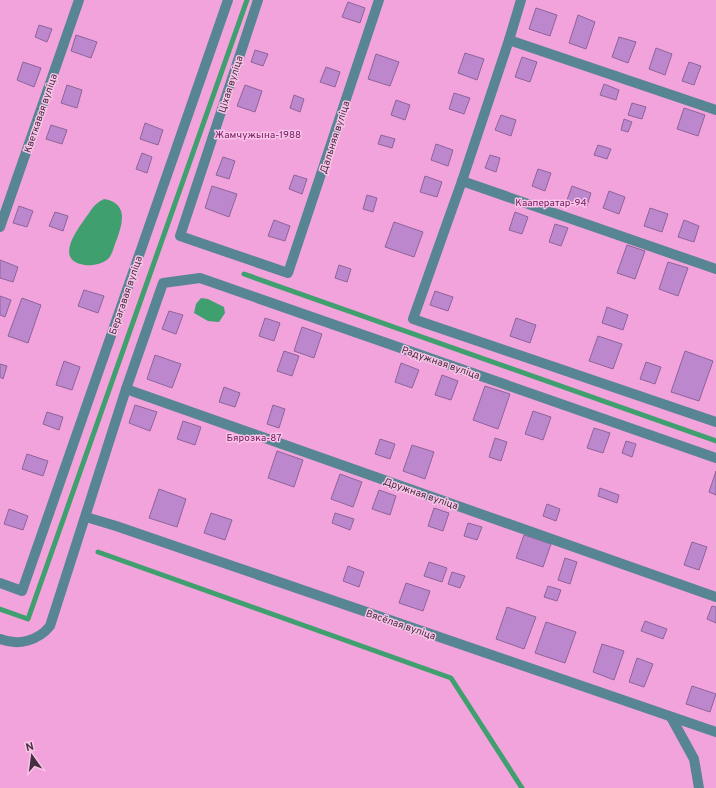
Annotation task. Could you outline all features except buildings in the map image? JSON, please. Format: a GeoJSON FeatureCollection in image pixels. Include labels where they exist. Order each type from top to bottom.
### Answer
{"type":"FeatureCollection","features":[{"type":"Feature","properties":{"kind":"lane","name":"Кветкавая вуліца"},"geometry":{"type":"LineString","coordinates":[[0,227],[79,0]]}},
{"type":"Feature","properties":{"kind":"lane","name":"Берагавая вуліца"},"geometry":{"type":"LineString","coordinates":[[0,583],[22,591],[228,0]]}},
{"type":"Feature","properties":{"kind":"lane","name":"Ціхая вуліца"},"geometry":{"type":"LineString","coordinates":[[258,0],[180,236],[288,273]]}},
{"type":"Feature","properties":{"kind":"lane","name":"Дальняя вуліца"},"geometry":{"type":"LineString","coordinates":[[288,273],[379,0]]}},
{"type":"Feature","properties":{"kind":"lane"},"geometry":{"type":"LineString","coordinates":[[521,0],[462,181],[413,319],[716,422]]}},
{"type":"Feature","properties":{"kind":"lane"},"geometry":{"type":"LineString","coordinates":[[509,40],[716,110]]}},
{"type":"Feature","properties":{"kind":"lane"},"geometry":{"type":"LineString","coordinates":[[462,181],[716,269]]}},
{"type":"Feature","properties":{"kind":"lane","name":"Радужная вуліца"},"geometry":{"type":"LineString","coordinates":[[126,389],[163,283],[200,278],[716,458]]}},
{"type":"Feature","properties":{"kind":"lane"},"geometry":{"type":"LineString","coordinates":[[0,639],[9,642],[24,641],[35,638],[45,632],[50,626],[126,389]]}},
{"type":"Feature","properties":{"kind":"lane","name":"Дружная вуліца"},"geometry":{"type":"LineString","coordinates":[[126,389],[716,596]]}},
{"type":"Feature","properties":{"kind":"lane","name":"Вясёлая вуліца"},"geometry":{"type":"LineString","coordinates":[[86,517],[124,528],[716,732]]}},
{"type":"Feature","properties":{"kind":"lane"},"geometry":{"type":"LineString","coordinates":[[671,717],[694,759],[699,788]]}},
{"type":"Feature","properties":{"kind":"green space"},"geometry":{"type":"Polygon","coordinates":[[[0,0],[716,0],[716,788],[0,788],[0,0]]]}},
{"type":"Feature","properties":{"kind":"shaded area"},"geometry":{"type":"Polygon","coordinates":[[[104,199],[112,201],[117,205],[122,214],[121,226],[110,257],[103,262],[91,265],[76,262],[71,258],[69,252],[72,239],[92,208],[104,199]]]}},
{"type":"Feature","properties":{"kind":"shaded area"},"geometry":{"type":"Polygon","coordinates":[[[201,298],[208,299],[224,307],[225,313],[219,322],[208,321],[194,313],[196,304],[201,298]]]}},
{"type":"Feature","properties":{"kind":"waterway"},"geometry":{"type":"LineString","coordinates":[[0,609],[28,619],[247,0]]}},
{"type":"Feature","properties":{"kind":"waterway"},"geometry":{"type":"LineString","coordinates":[[244,274],[716,441]]}},
{"type":"Feature","properties":{"kind":"waterway"},"geometry":{"type":"LineString","coordinates":[[98,552],[451,678],[522,788]]}},
{"type":"Feature","properties":{"kind":"park label","name":"Жамчужына-1988"},"geometry":{"type":"Point","coordinates":[258,134]}},
{"type":"Feature","properties":{"kind":"park label","name":"Кааператар-94"},"geometry":{"type":"Point","coordinates":[551,202]}},
{"type":"Feature","properties":{"kind":"park label","name":"Бярозка-87"},"geometry":{"type":"Point","coordinates":[254,437]}}]}
